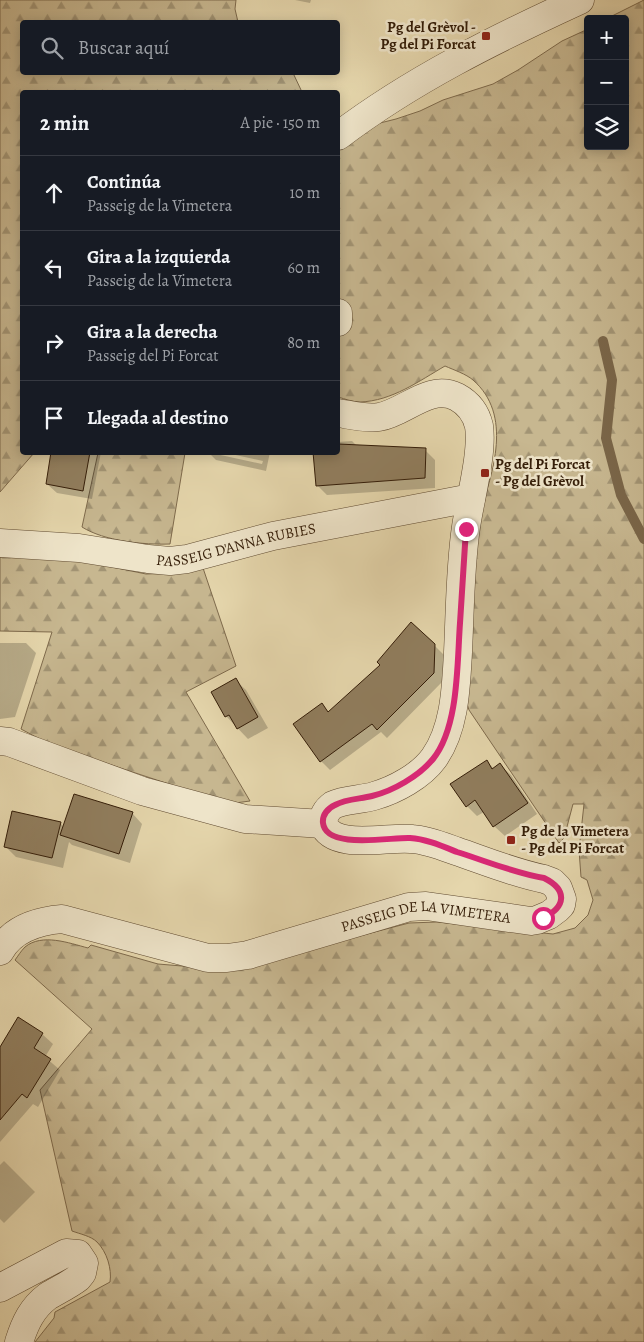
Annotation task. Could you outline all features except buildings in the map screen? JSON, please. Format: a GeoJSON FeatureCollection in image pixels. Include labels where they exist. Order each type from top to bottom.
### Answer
{"type":"FeatureCollection","features":[{"type":"Feature","properties":{"kind":"street"},"geometry":{"type":"LineString","coordinates":[[340,135],[396,95],[451,63],[511,32],[580,0]]}},
{"type":"Feature","properties":{"kind":"street"},"geometry":{"type":"LineString","coordinates":[[0,741],[9,742],[142,792],[245,819],[323,824],[325,814],[332,806],[375,796],[400,785],[418,773],[432,760],[443,742],[448,729],[456,682],[466,529],[480,438],[479,426],[472,410],[460,399],[443,394],[432,394],[380,417],[367,418],[340,413]]}},
{"type":"Feature","properties":{"kind":"street","name":"PASSEIG D'ANNA RUBIES"},"geometry":{"type":"LineString","coordinates":[[0,543],[79,548],[170,561],[187,559],[273,536],[471,498]]}},
{"type":"Feature","properties":{"kind":"street","name":"PASSEIG DE LA VIMETERA"},"geometry":{"type":"LineString","coordinates":[[0,951],[14,935],[28,926],[44,921],[62,919],[208,958],[227,958],[248,954],[404,908],[426,906],[531,921],[549,916],[561,905],[562,899],[558,888],[544,878],[495,865],[424,840],[393,838],[346,840],[330,835],[323,824]]}},
{"type":"Feature","properties":{"kind":"street"},"geometry":{"type":"LineString","coordinates":[[0,1288],[66,1253],[78,1254],[84,1263],[82,1273],[78,1278],[48,1297],[33,1311],[25,1323],[19,1342]]}},
{"type":"Feature","properties":{"kind":"green space"},"geometry":{"type":"Polygon","coordinates":[[[0,0],[236,0],[235,9],[238,20],[20,20],[20,75],[294,75],[301,90],[20,90],[20,455],[32,455],[0,492],[0,0]]]}},
{"type":"Feature","properties":{"kind":"green space"},"geometry":{"type":"Polygon","coordinates":[[[644,0],[644,1342],[35,1342],[54,1318],[55,1312],[110,1282],[110,1272],[108,1261],[101,1246],[92,1238],[72,1231],[40,1090],[92,1029],[15,960],[25,947],[39,941],[56,940],[88,948],[91,945],[158,964],[206,968],[252,964],[409,923],[437,922],[553,934],[575,928],[588,915],[593,900],[587,880],[581,877],[579,850],[584,804],[573,804],[564,838],[559,843],[469,710],[465,697],[479,515],[490,481],[496,444],[493,410],[485,394],[473,380],[445,366],[415,384],[383,398],[360,402],[340,398],[340,129],[352,130],[396,119],[420,111],[443,100],[493,84],[562,41],[584,31],[584,150],[629,150],[629,15],[614,15],[644,0]]]}},
{"type":"Feature","properties":{"kind":"green space"},"geometry":{"type":"Polygon","coordinates":[[[98,455],[185,455],[170,544],[148,544],[113,539],[101,536],[82,527],[98,455]]]}},
{"type":"Feature","properties":{"kind":"green space"},"geometry":{"type":"Polygon","coordinates":[[[37,556],[78,560],[146,574],[179,573],[203,568],[236,666],[186,692],[250,801],[235,803],[220,801],[51,745],[21,729],[52,632],[0,631],[0,557],[37,556]]]}},
{"type":"Feature","properties":{"kind":"waterway"},"geometry":{"type":"LineString","coordinates":[[603,341],[612,380],[606,438],[621,495],[644,539]]}},
{"type":"Feature","properties":{"kind":"place","name":"Pg del Grèvol - Pg del Pi Forcat"},"geometry":{"type":"Point","coordinates":[486,36]}},
{"type":"Feature","properties":{"kind":"place","name":"Pg del Pi Forcat - Pg del Grèvol"},"geometry":{"type":"Point","coordinates":[485,473]}},
{"type":"Feature","properties":{"kind":"place","name":"Pg de la Vimetera - Pg del Pi Forcat"},"geometry":{"type":"Point","coordinates":[511,840]}},
{"type":"Feature","properties":{"kind":"route"},"geometry":{"type":"LineString","coordinates":[[466,529],[456,682],[448,729],[443,742],[432,760],[418,773],[400,785],[375,796],[332,806],[325,814],[323,824],[330,835],[346,840],[411,838],[424,840],[495,865],[544,878],[558,888],[562,899],[561,905],[557,909],[549,916],[543,918]]}}]}
